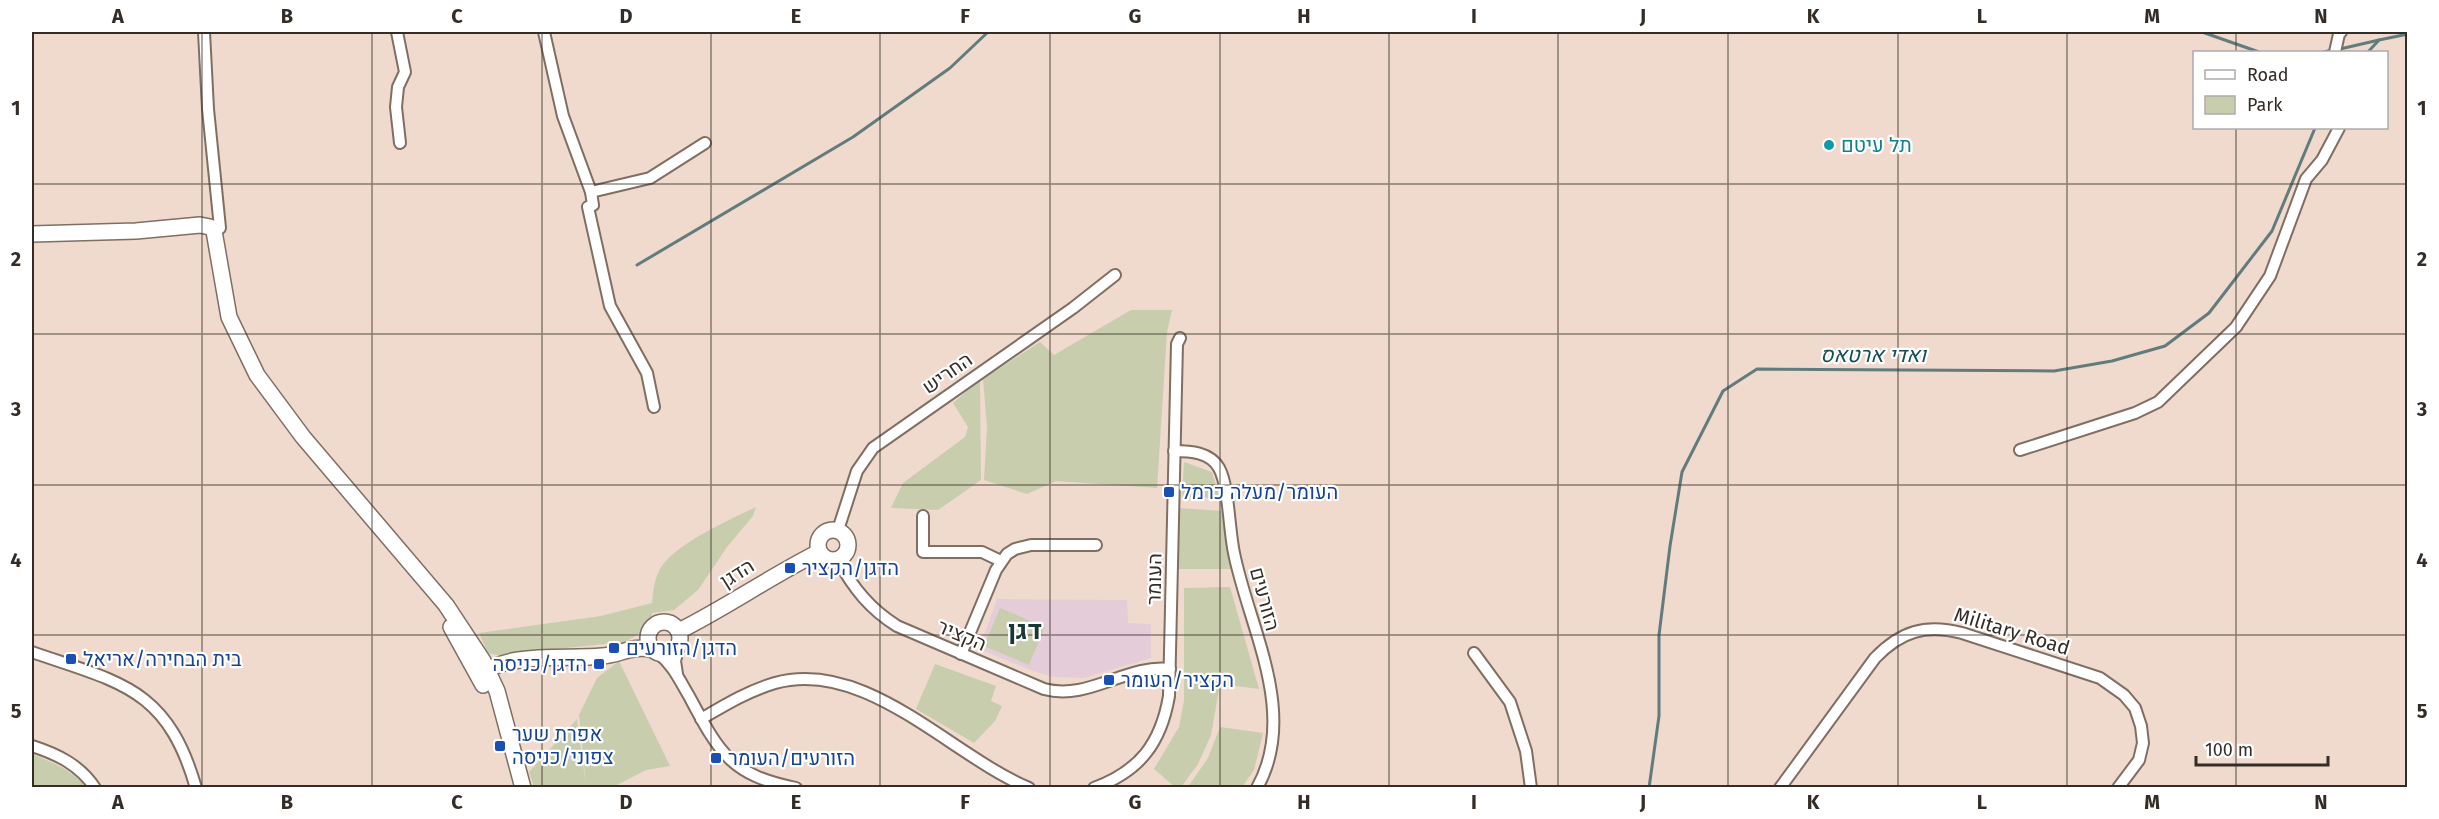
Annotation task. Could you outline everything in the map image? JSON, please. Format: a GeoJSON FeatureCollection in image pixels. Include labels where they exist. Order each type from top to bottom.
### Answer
{"type":"FeatureCollection","features":[{"type":"Feature","properties":{"kind":"main road"},"geometry":{"type":"LineString","coordinates":[[95,231],[212,214],[214,222],[220,228],[235,315],[257,375]]}},
{"type":"Feature","properties":{"kind":"main road"},"geometry":{"type":"LineString","coordinates":[[32,234],[136,231],[200,225],[210,227],[216,236],[229,317],[238,340],[257,375],[303,437],[455,617],[485,674],[497,691],[523,788]]}},
{"type":"Feature","properties":{"kind":"main road"},"geometry":{"type":"LineString","coordinates":[[828,530],[838,530],[845,536],[848,545],[845,554],[838,560],[826,559],[819,552],[817,545],[820,536],[828,530]]}},
{"type":"Feature","properties":{"kind":"main road","name":"הדגן"},"geometry":{"type":"LineString","coordinates":[[679,638],[772,576],[819,552]]}},
{"type":"Feature","properties":{"kind":"main road"},"geometry":{"type":"LineString","coordinates":[[485,674],[528,660],[602,656],[641,648],[672,653],[679,638],[674,625],[664,622],[657,624],[630,650]]}},
{"type":"Feature","properties":{"kind":"main road"},"geometry":{"type":"LineString","coordinates":[[650,631],[648,641],[656,652]]}},
{"type":"Feature","properties":{"kind":"street"},"geometry":{"type":"LineString","coordinates":[[204,32],[212,214]]}},
{"type":"Feature","properties":{"kind":"street"},"geometry":{"type":"LineString","coordinates":[[397,32],[405,72],[398,87],[397,97],[400,143]]}},
{"type":"Feature","properties":{"kind":"street"},"geometry":{"type":"LineString","coordinates":[[544,32],[563,116],[591,192],[593,206],[588,207],[610,306],[647,373],[654,407]]}},
{"type":"Feature","properties":{"kind":"street"},"geometry":{"type":"LineString","coordinates":[[2335,51],[2341,32]]}},
{"type":"Feature","properties":{"kind":"street"},"geometry":{"type":"LineString","coordinates":[[2020,450],[2135,413],[2158,402],[2236,327],[2270,276],[2306,179],[2322,160],[2338,129]]}},
{"type":"Feature","properties":{"kind":"street"},"geometry":{"type":"LineString","coordinates":[[591,192],[650,178],[705,143]]}},
{"type":"Feature","properties":{"kind":"street","name":"החריש"},"geometry":{"type":"LineString","coordinates":[[838,530],[857,471],[873,448],[1074,308],[1115,275]]}},
{"type":"Feature","properties":{"kind":"street","name":"העומר"},"geometry":{"type":"LineString","coordinates":[[1094,788],[1127,772],[1143,758],[1156,740],[1165,720],[1169,696],[1177,344],[1180,338]]}},
{"type":"Feature","properties":{"kind":"street","name":"הזורעים"},"geometry":{"type":"LineString","coordinates":[[1174,452],[1194,452],[1206,456],[1215,463],[1222,476],[1234,557],[1269,681],[1274,707],[1274,732],[1270,756],[1257,788]]}},
{"type":"Feature","properties":{"kind":"street"},"geometry":{"type":"LineString","coordinates":[[923,516],[923,552],[982,552],[1001,561]]}},
{"type":"Feature","properties":{"kind":"street"},"geometry":{"type":"LineString","coordinates":[[962,654],[1001,561],[1011,551],[1026,546],[1095,545]]}},
{"type":"Feature","properties":{"kind":"street","name":"הקציר"},"geometry":{"type":"LineString","coordinates":[[838,560],[856,589],[879,614],[907,631],[1040,687],[1059,692],[1078,692],[1147,670],[1170,669]]}},
{"type":"Feature","properties":{"kind":"street","name":"Military Road"},"geometry":{"type":"LineString","coordinates":[[1780,788],[1875,658],[1888,645],[1902,636],[1932,628],[1945,628],[1982,638],[2100,678],[2124,695],[2135,708],[2141,726],[2143,743],[2139,760],[2118,788]]}},
{"type":"Feature","properties":{"kind":"street"},"geometry":{"type":"LineString","coordinates":[[678,677],[675,661],[679,638]]}},
{"type":"Feature","properties":{"kind":"street"},"geometry":{"type":"LineString","coordinates":[[32,652],[108,678],[150,703],[166,719],[178,738],[196,788]]}},
{"type":"Feature","properties":{"kind":"street"},"geometry":{"type":"LineString","coordinates":[[656,652],[678,677],[721,751],[739,768],[762,779],[796,788]]}},
{"type":"Feature","properties":{"kind":"street"},"geometry":{"type":"LineString","coordinates":[[1474,653],[1510,702],[1526,751],[1531,788]]}},
{"type":"Feature","properties":{"kind":"street"},"geometry":{"type":"LineString","coordinates":[[701,718],[745,695],[776,683],[806,678],[835,681],[877,698],[1029,788]]}},
{"type":"Feature","properties":{"kind":"street"},"geometry":{"type":"LineString","coordinates":[[32,746],[71,763],[88,778],[95,788]]}},
{"type":"Feature","properties":{"kind":"shaded area"},"geometry":{"type":"Polygon","coordinates":[[[997,599],[1127,600],[1128,623],[1151,624],[1151,658],[1084,678],[1053,677],[1033,671],[979,649],[997,599]]]}},
{"type":"Feature","properties":{"kind":"green space"},"geometry":{"type":"Polygon","coordinates":[[[1131,310],[1172,310],[1167,332],[1157,488],[1056,481],[1027,494],[984,480],[987,427],[983,379],[1040,342],[1054,355],[1131,310]]]}},
{"type":"Feature","properties":{"kind":"green space"},"geometry":{"type":"Polygon","coordinates":[[[980,380],[981,480],[938,510],[891,508],[903,483],[965,437],[968,427],[953,403],[980,380]]]}},
{"type":"Feature","properties":{"kind":"green space"},"geometry":{"type":"Polygon","coordinates":[[[1184,462],[1212,472],[1220,498],[1182,497],[1184,462]]]}},
{"type":"Feature","properties":{"kind":"green space"},"geometry":{"type":"Polygon","coordinates":[[[756,507],[753,516],[727,547],[698,590],[674,610],[652,613],[651,623],[642,632],[625,642],[497,655],[488,653],[479,633],[601,616],[652,603],[659,571],[675,552],[702,534],[756,507]]]}},
{"type":"Feature","properties":{"kind":"green space"},"geometry":{"type":"Polygon","coordinates":[[[1177,508],[1223,511],[1232,569],[1176,569],[1177,508]]]}},
{"type":"Feature","properties":{"kind":"green space"},"geometry":{"type":"Polygon","coordinates":[[[1230,587],[1259,689],[1220,684],[1211,735],[1198,764],[1181,787],[1175,787],[1154,769],[1179,727],[1184,700],[1184,588],[1230,587]]]}},
{"type":"Feature","properties":{"kind":"green space"},"geometry":{"type":"Polygon","coordinates":[[[1000,608],[1045,627],[1029,665],[984,646],[1000,608]]]}},
{"type":"Feature","properties":{"kind":"green space"},"geometry":{"type":"Polygon","coordinates":[[[619,661],[670,766],[646,770],[613,787],[534,787],[529,772],[577,719],[586,786],[579,715],[597,678],[619,661]]]}},
{"type":"Feature","properties":{"kind":"green space"},"geometry":{"type":"Polygon","coordinates":[[[935,664],[996,686],[991,701],[1002,706],[995,721],[974,743],[916,709],[935,664]]]}},
{"type":"Feature","properties":{"kind":"green space"},"geometry":{"type":"Polygon","coordinates":[[[1220,727],[1263,733],[1254,770],[1242,787],[1188,787],[1208,758],[1220,727]]]}},
{"type":"Feature","properties":{"kind":"green space"},"geometry":{"type":"Polygon","coordinates":[[[32,754],[68,771],[87,787],[32,787],[32,754]]]}},
{"type":"Feature","properties":{"kind":"waterway"},"geometry":{"type":"LineString","coordinates":[[637,265],[853,137],[950,68],[988,32]]}},
{"type":"Feature","properties":{"kind":"waterway"},"geometry":{"type":"LineString","coordinates":[[2202,32],[2256,51]]}},
{"type":"Feature","properties":{"kind":"waterway","name":"ואדי ארטאס"},"geometry":{"type":"LineString","coordinates":[[2369,51],[2379,40],[2408,34]]}},
{"type":"Feature","properties":{"kind":"waterway"},"geometry":{"type":"LineString","coordinates":[[2340,49],[2379,40]]}},
{"type":"Feature","properties":{"kind":"waterway"},"geometry":{"type":"LineString","coordinates":[[2328,51],[2333,50]]}},
{"type":"Feature","properties":{"kind":"waterway","name":"ואדי ארטאס"},"geometry":{"type":"LineString","coordinates":[[1649,788],[1659,716],[1659,635],[1682,472],[1723,391],[1757,369],[2054,371],[2112,361],[2165,346],[2209,313],[2272,231],[2315,129]]}},
{"type":"Feature","properties":{"kind":"place","name":"תל עיטם"},"geometry":{"type":"Point","coordinates":[1829,145]}},
{"type":"Feature","properties":{"kind":"place","name":"העומר/מעלה כרמל"},"geometry":{"type":"Point","coordinates":[1169,492]}},
{"type":"Feature","properties":{"kind":"place","name":"הדגן/הקציר"},"geometry":{"type":"Point","coordinates":[790,568]}},
{"type":"Feature","properties":{"kind":"place","name":"הדגן/הזורעים"},"geometry":{"type":"Point","coordinates":[614,648]}},
{"type":"Feature","properties":{"kind":"place","name":"בית הבחירה/אריאל"},"geometry":{"type":"Point","coordinates":[71,659]}},
{"type":"Feature","properties":{"kind":"place","name":"הדגן/כניסה"},"geometry":{"type":"Point","coordinates":[599,664]}},
{"type":"Feature","properties":{"kind":"place","name":"הקציר/העומר"},"geometry":{"type":"Point","coordinates":[1109,680]}},
{"type":"Feature","properties":{"kind":"place","name":"אפרת שער צפוני/כניסה"},"geometry":{"type":"Point","coordinates":[500,746]}},
{"type":"Feature","properties":{"kind":"place","name":"הזורעים/העומר"},"geometry":{"type":"Point","coordinates":[716,758]}},
{"type":"Feature","properties":{"kind":"district","name":"דגן"},"geometry":{"type":"Point","coordinates":[1025,630]}}]}
